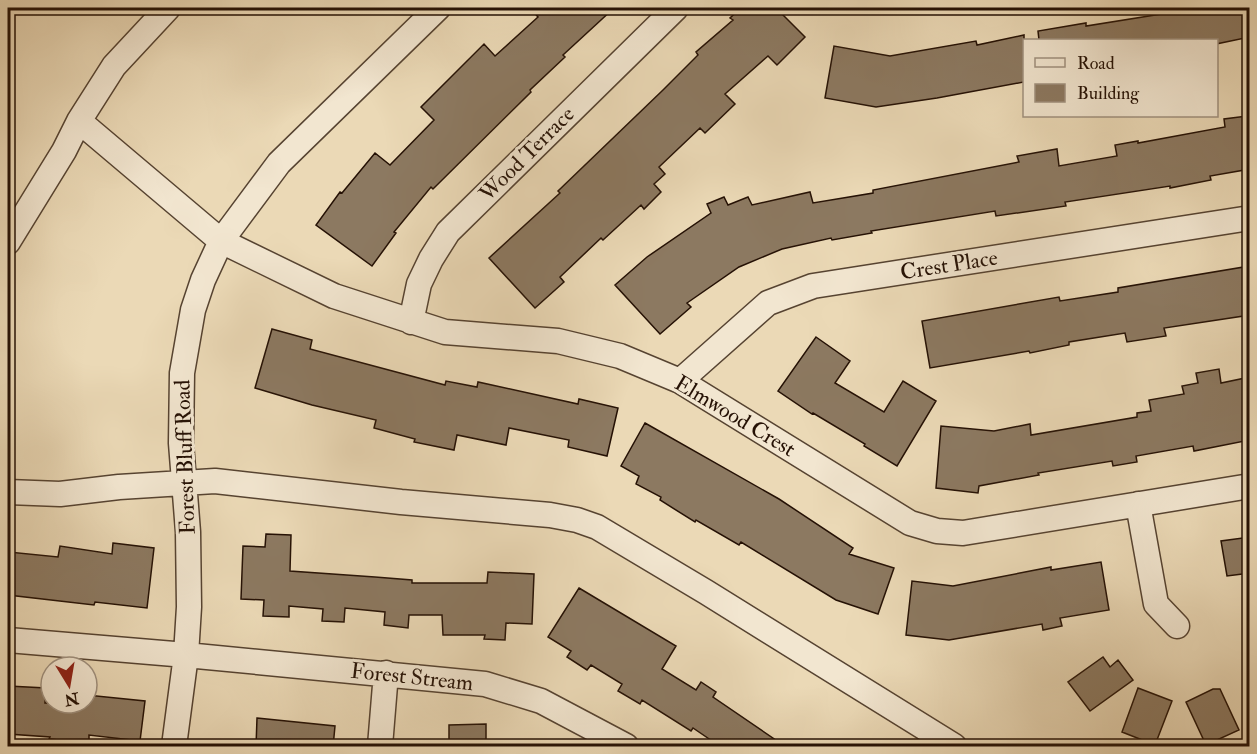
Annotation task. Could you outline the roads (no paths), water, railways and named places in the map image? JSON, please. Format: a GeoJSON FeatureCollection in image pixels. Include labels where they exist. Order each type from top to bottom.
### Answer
{"type":"FeatureCollection","features":[{"type":"Feature","properties":{"kind":"street"},"geometry":{"type":"LineString","coordinates":[[8,242],[114,66],[168,8]]}},
{"type":"Feature","properties":{"kind":"street","name":"Forest Bluff Road"},"geometry":{"type":"LineString","coordinates":[[174,747],[186,655],[189,607],[188,532],[180,405],[186,342],[203,280],[220,241],[279,163],[438,8]]}},
{"type":"Feature","properties":{"kind":"street","name":"Wood Terrace"},"geometry":{"type":"LineString","coordinates":[[411,322],[419,284],[448,232],[676,8]]}},
{"type":"Feature","properties":{"kind":"street","name":"Elmwood Crest"},"geometry":{"type":"LineString","coordinates":[[79,121],[220,241],[334,296],[445,332],[558,341],[620,356],[680,381],[910,523],[937,531],[963,533],[1250,486]]}},
{"type":"Feature","properties":{"kind":"street","name":"Crest Place"},"geometry":{"type":"LineString","coordinates":[[680,381],[768,303],[813,286],[1250,218]]}},
{"type":"Feature","properties":{"kind":"street"},"geometry":{"type":"LineString","coordinates":[[8,492],[60,494],[119,487],[215,482],[401,502],[507,510],[577,520],[597,527],[705,592],[954,747]]}},
{"type":"Feature","properties":{"kind":"street"},"geometry":{"type":"LineString","coordinates":[[1138,504],[1156,604],[1177,626]]}},
{"type":"Feature","properties":{"kind":"street","name":"Forest Stream"},"geometry":{"type":"LineString","coordinates":[[8,640],[386,673],[485,684],[541,701],[626,747]]}},
{"type":"Feature","properties":{"kind":"street"},"geometry":{"type":"LineString","coordinates":[[380,747],[386,673]]}}]}
